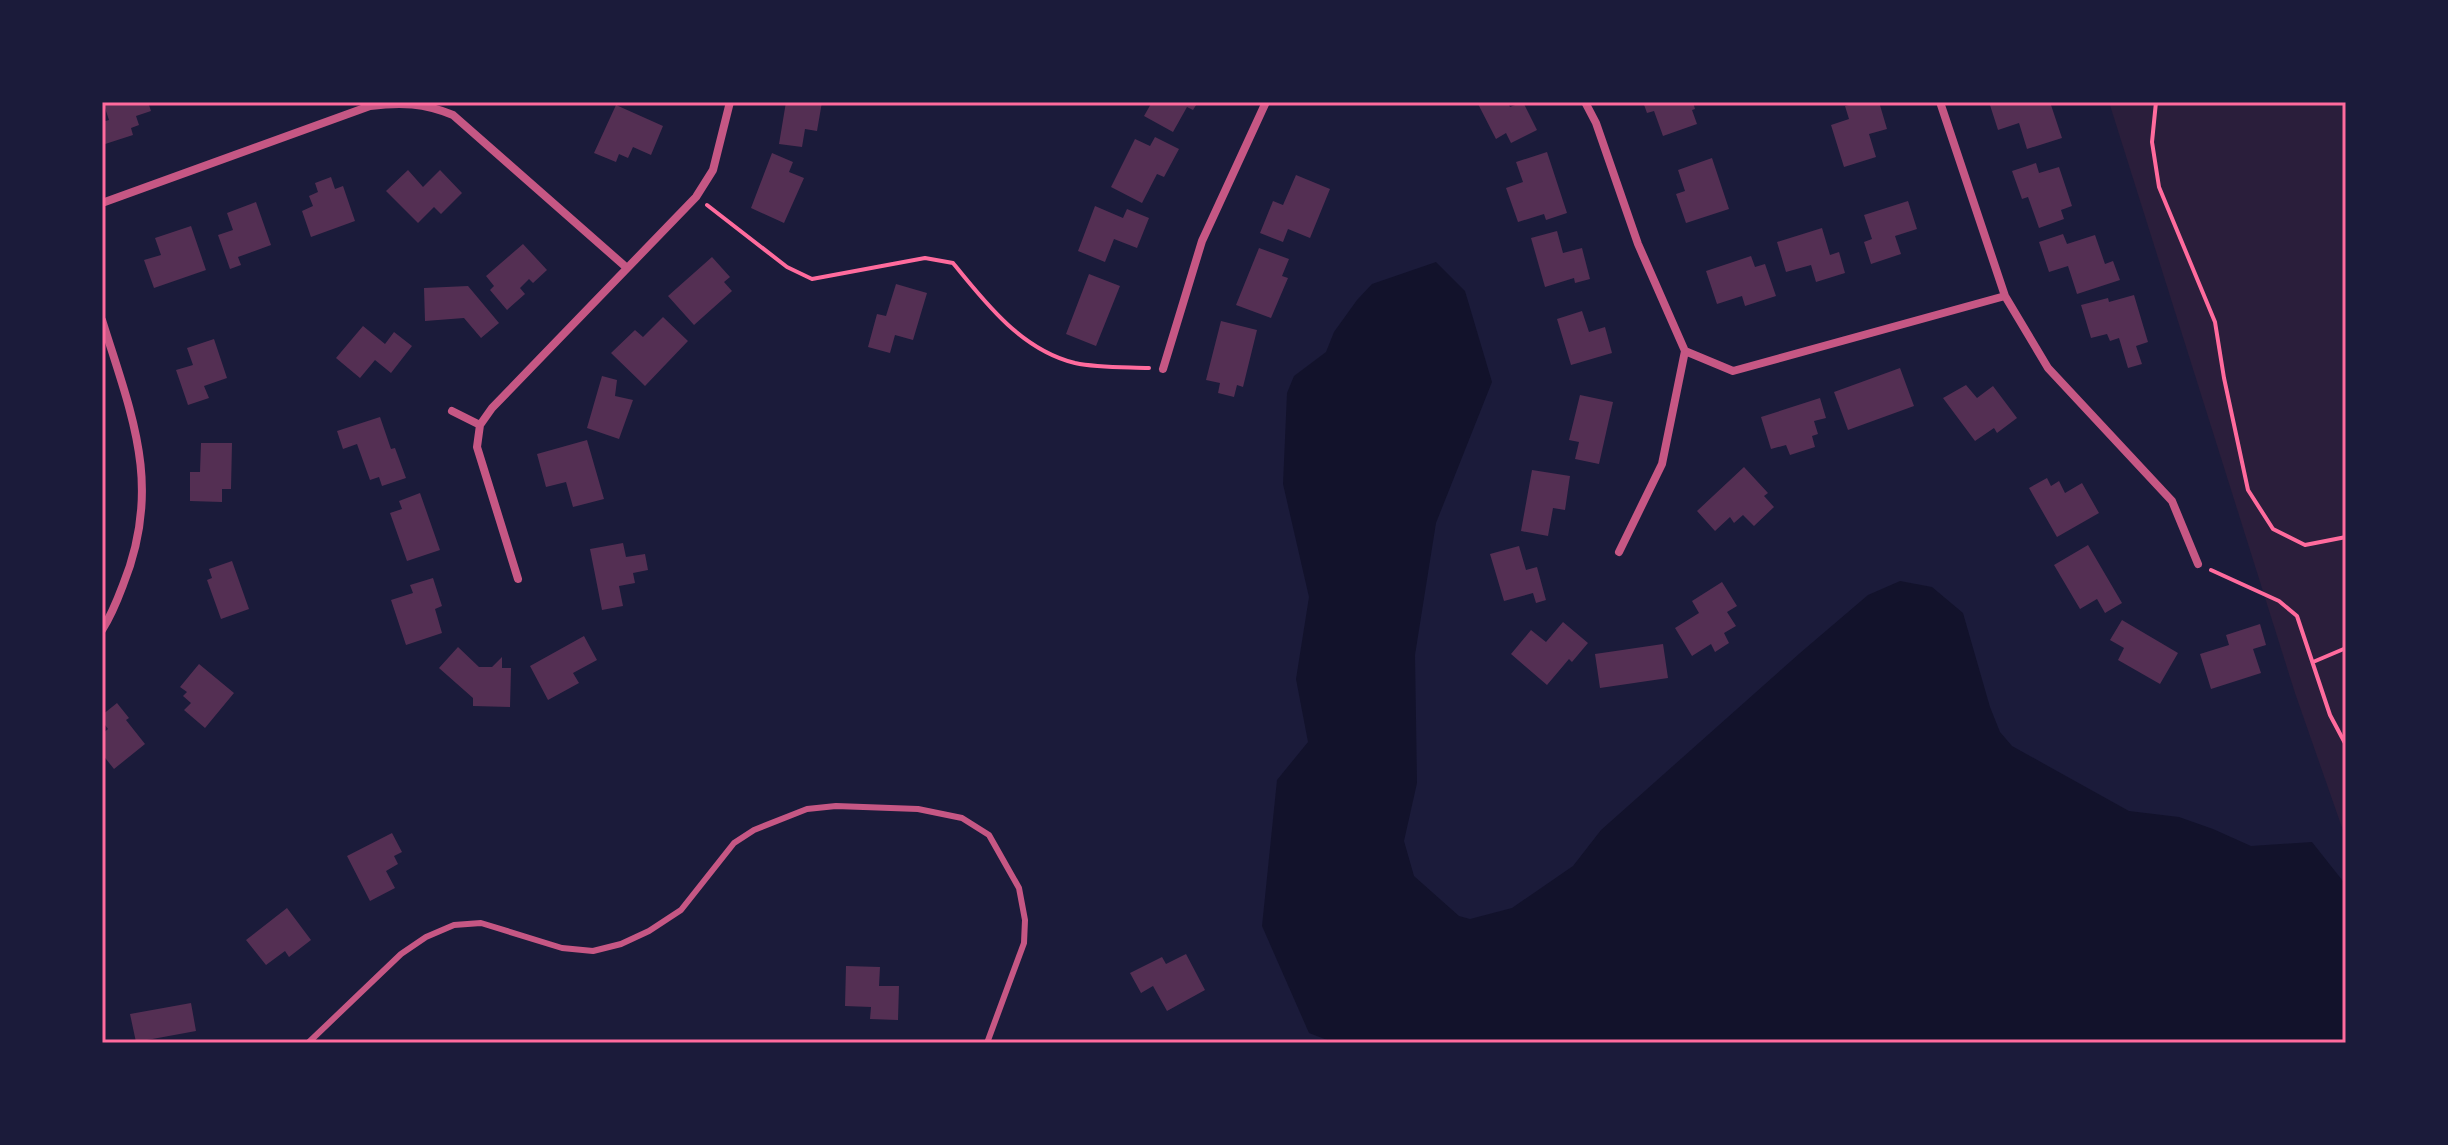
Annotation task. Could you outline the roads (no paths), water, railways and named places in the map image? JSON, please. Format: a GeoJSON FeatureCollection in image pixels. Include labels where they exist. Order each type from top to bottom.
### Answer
{"type":"FeatureCollection","features":[{"type":"Feature","properties":{"kind":"street"},"geometry":{"type":"LineString","coordinates":[[102,203],[370,106],[401,102],[430,106],[453,115],[627,268]]}},
{"type":"Feature","properties":{"kind":"street"},"geometry":{"type":"LineString","coordinates":[[518,579],[477,447],[480,425],[492,408],[696,197],[713,170],[730,102]]}},
{"type":"Feature","properties":{"kind":"street"},"geometry":{"type":"LineString","coordinates":[[1163,369],[1202,241],[1266,102]]}},
{"type":"Feature","properties":{"kind":"street"},"geometry":{"type":"LineString","coordinates":[[1585,102],[1596,123],[1638,244],[1685,351],[1662,464],[1619,552]]}},
{"type":"Feature","properties":{"kind":"street"},"geometry":{"type":"LineString","coordinates":[[1940,102],[2005,296],[2048,368],[2172,501],[2198,564]]}},
{"type":"Feature","properties":{"kind":"street"},"geometry":{"type":"LineString","coordinates":[[1685,351],[1733,371],[2005,296]]}},
{"type":"Feature","properties":{"kind":"street"},"geometry":{"type":"LineString","coordinates":[[102,320],[130,411],[142,466],[144,492],[140,533],[122,589],[102,630]]}},
{"type":"Feature","properties":{"kind":"street"},"geometry":{"type":"LineString","coordinates":[[452,411],[480,425]]}},
{"type":"Feature","properties":{"kind":"lane"},"geometry":{"type":"LineString","coordinates":[[308,1043],[401,954],[426,937],[454,925],[481,923],[562,948],[593,951],[621,944],[649,931],[681,910],[734,843],[754,830],[807,809],[836,806],[918,809],[962,818],[989,835],[1019,888],[1025,920],[1024,943],[987,1043]]}}]}
